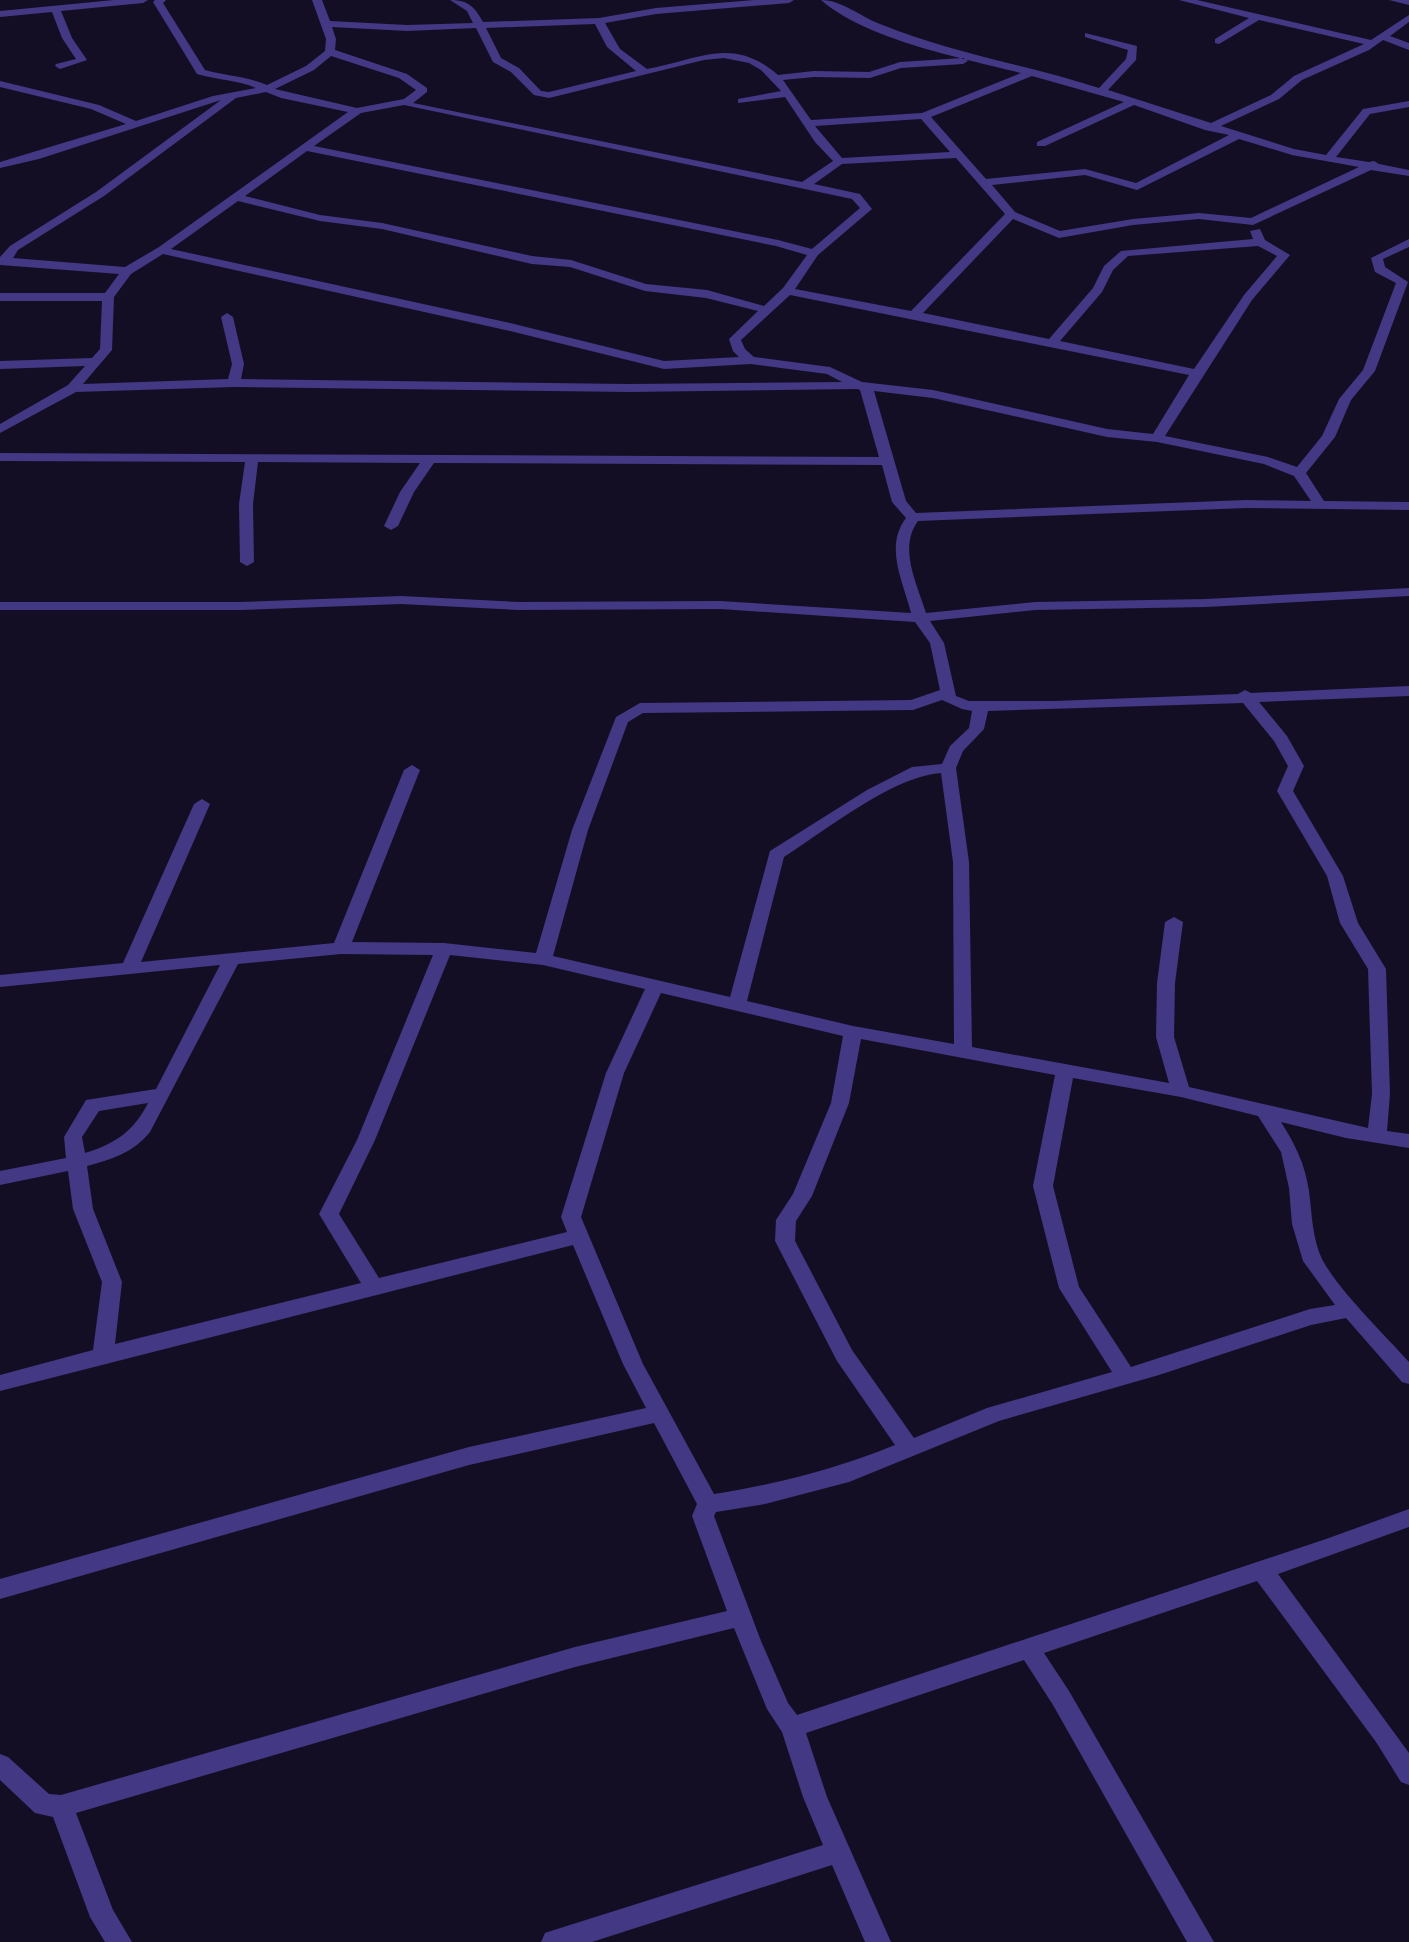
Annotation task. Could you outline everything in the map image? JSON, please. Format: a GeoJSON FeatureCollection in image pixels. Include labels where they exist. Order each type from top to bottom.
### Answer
{"type":"FeatureCollection","features":[{"type":"Feature","properties":{"kind":"street"},"geometry":{"type":"LineString","coordinates":[[0,14],[143,0]]}},
{"type":"Feature","properties":{"kind":"street"},"geometry":{"type":"LineString","coordinates":[[161,0],[158,2],[201,72],[225,79],[245,79],[266,89],[357,111]]}},
{"type":"Feature","properties":{"kind":"street"},"geometry":{"type":"LineString","coordinates":[[0,165],[237,94],[266,89],[310,68],[330,52],[331,39],[317,0]]}},
{"type":"Feature","properties":{"kind":"street"},"geometry":{"type":"LineString","coordinates":[[455,0],[471,9],[497,60],[516,70],[538,93],[549,95],[573,91],[724,55],[751,63],[777,78],[819,140],[839,162]]}},
{"type":"Feature","properties":{"kind":"street"},"geometry":{"type":"LineString","coordinates":[[325,24],[407,28],[599,21],[662,10],[789,0]]}},
{"type":"Feature","properties":{"kind":"street"},"geometry":{"type":"LineString","coordinates":[[829,0],[863,21],[913,42],[1101,92],[1292,152],[1374,164],[1409,173]]}},
{"type":"Feature","properties":{"kind":"street"},"geometry":{"type":"LineString","coordinates":[[1184,0],[1372,43]]}},
{"type":"Feature","properties":{"kind":"street"},"geometry":{"type":"LineString","coordinates":[[1394,0],[1409,2]]}},
{"type":"Feature","properties":{"kind":"street"},"geometry":{"type":"LineString","coordinates":[[55,8],[67,38],[82,61],[60,66]]}},
{"type":"Feature","properties":{"kind":"street"},"geometry":{"type":"LineString","coordinates":[[1219,41],[1257,17]]}},
{"type":"Feature","properties":{"kind":"street"},"geometry":{"type":"LineString","coordinates":[[1209,128],[1275,97],[1298,79],[1384,37],[1409,18]]}},
{"type":"Feature","properties":{"kind":"street"},"geometry":{"type":"LineString","coordinates":[[599,21],[602,34],[623,58],[645,72]]}},
{"type":"Feature","properties":{"kind":"street"},"geometry":{"type":"LineString","coordinates":[[1088,35],[1133,48],[1131,60],[1101,92]]}},
{"type":"Feature","properties":{"kind":"street"},"geometry":{"type":"LineString","coordinates":[[1384,37],[1409,47]]}},
{"type":"Feature","properties":{"kind":"street"},"geometry":{"type":"LineString","coordinates":[[0,429],[73,388],[106,350],[108,297],[128,271],[238,197],[357,111],[377,104],[407,102],[423,90],[406,77],[330,52]]}},
{"type":"Feature","properties":{"kind":"street"},"geometry":{"type":"LineString","coordinates":[[777,78],[814,74],[870,75],[900,65],[978,60]]}},
{"type":"Feature","properties":{"kind":"street"},"geometry":{"type":"LineString","coordinates":[[808,123],[924,116],[1030,73]]}},
{"type":"Feature","properties":{"kind":"street"},"geometry":{"type":"LineString","coordinates":[[0,84],[94,107],[135,124]]}},
{"type":"Feature","properties":{"kind":"street"},"geometry":{"type":"LineString","coordinates":[[742,101],[789,93]]}},
{"type":"Feature","properties":{"kind":"street"},"geometry":{"type":"LineString","coordinates":[[2,261],[14,248],[100,194],[237,94]]}},
{"type":"Feature","properties":{"kind":"street"},"geometry":{"type":"LineString","coordinates":[[407,102],[409,105],[472,120],[856,196],[866,209],[814,253],[787,291],[735,339],[739,351],[751,360]]}},
{"type":"Feature","properties":{"kind":"street"},"geometry":{"type":"LineString","coordinates":[[1041,145],[1132,102]]}},
{"type":"Feature","properties":{"kind":"street"},"geometry":{"type":"LineString","coordinates":[[1329,158],[1367,111],[1409,104]]}},
{"type":"Feature","properties":{"kind":"street"},"geometry":{"type":"LineString","coordinates":[[924,116],[1012,215],[1059,235],[1133,222],[1199,216],[1253,222],[1374,164]]}},
{"type":"Feature","properties":{"kind":"street"},"geometry":{"type":"LineString","coordinates":[[984,183],[1085,172],[1137,187],[1236,136]]}},
{"type":"Feature","properties":{"kind":"street"},"geometry":{"type":"LineString","coordinates":[[307,148],[814,253]]}},
{"type":"Feature","properties":{"kind":"street"},"geometry":{"type":"LineString","coordinates":[[0,153],[19,161]]}},
{"type":"Feature","properties":{"kind":"street"},"geometry":{"type":"LineString","coordinates":[[805,185],[839,162],[960,155]]}},
{"type":"Feature","properties":{"kind":"street"},"geometry":{"type":"LineString","coordinates":[[238,197],[320,218],[382,226],[532,260],[571,264],[645,287],[707,294],[767,310]]}},
{"type":"Feature","properties":{"kind":"street"},"geometry":{"type":"LineString","coordinates":[[914,315],[1012,215]]}},
{"type":"Feature","properties":{"kind":"street"},"geometry":{"type":"LineString","coordinates":[[1253,222],[1260,242]]}},
{"type":"Feature","properties":{"kind":"street"},"geometry":{"type":"LineString","coordinates":[[1051,344],[1098,289],[1108,268],[1125,253],[1260,242],[1284,255],[1248,298],[1157,438]]}},
{"type":"Feature","properties":{"kind":"street"},"geometry":{"type":"LineString","coordinates":[[1299,473],[1328,437],[1345,399],[1369,371],[1402,282],[1379,269],[1377,258],[1409,242]]}},
{"type":"Feature","properties":{"kind":"street"},"geometry":{"type":"LineString","coordinates":[[163,249],[172,254],[510,327],[664,365],[751,360],[830,371],[863,387],[899,502],[914,517],[1232,505],[1409,506]]}},
{"type":"Feature","properties":{"kind":"street"},"geometry":{"type":"LineString","coordinates":[[2,261],[128,271]]}},
{"type":"Feature","properties":{"kind":"street"},"geometry":{"type":"LineString","coordinates":[[787,291],[1197,373]]}},
{"type":"Feature","properties":{"kind":"street"},"geometry":{"type":"LineString","coordinates":[[0,298],[108,297]]}},
{"type":"Feature","properties":{"kind":"street"},"geometry":{"type":"LineString","coordinates":[[228,317],[238,364],[234,383]]}},
{"type":"Feature","properties":{"kind":"street"},"geometry":{"type":"LineString","coordinates":[[0,365],[93,362]]}},
{"type":"Feature","properties":{"kind":"street"},"geometry":{"type":"LineString","coordinates":[[73,388],[234,383],[616,388],[863,387],[933,394],[1094,430],[1157,438],[1268,461],[1299,473],[1321,506]]}},
{"type":"Feature","properties":{"kind":"street"},"geometry":{"type":"LineString","coordinates":[[0,457],[888,461]]}},
{"type":"Feature","properties":{"kind":"street"},"geometry":{"type":"LineString","coordinates":[[247,562],[246,504],[252,457]]}},
{"type":"Feature","properties":{"kind":"street"},"geometry":{"type":"LineString","coordinates":[[391,526],[407,492],[431,457]]}},
{"type":"Feature","properties":{"kind":"street"},"geometry":{"type":"LineString","coordinates":[[914,517],[904,530],[900,547],[920,618],[937,643],[946,693],[955,703],[981,707],[1245,695],[1409,691]]}},
{"type":"Feature","properties":{"kind":"street"},"geometry":{"type":"LineString","coordinates":[[0,606],[240,606],[401,600],[518,606],[720,605],[920,618],[1035,606],[1206,603],[1409,592]]}},
{"type":"Feature","properties":{"kind":"street"},"geometry":{"type":"LineString","coordinates":[[543,959],[580,830],[621,720],[640,708],[913,705],[946,693]]}},
{"type":"Feature","properties":{"kind":"street"},"geometry":{"type":"LineString","coordinates":[[1245,695],[1282,738],[1296,766],[1285,791],[1335,876],[1349,923],[1377,969],[1381,1094],[1377,1135]]}},
{"type":"Feature","properties":{"kind":"street"},"geometry":{"type":"LineString","coordinates":[[963,1050],[961,862],[948,768],[956,749],[976,729],[981,707]]}},
{"type":"Feature","properties":{"kind":"street"},"geometry":{"type":"LineString","coordinates":[[737,1006],[776,855],[832,817],[918,770],[948,768]]}},
{"type":"Feature","properties":{"kind":"street"},"geometry":{"type":"LineString","coordinates":[[341,948],[412,770]]}},
{"type":"Feature","properties":{"kind":"street"},"geometry":{"type":"LineString","coordinates":[[129,970],[202,804]]}},
{"type":"Feature","properties":{"kind":"street"},"geometry":{"type":"LineString","coordinates":[[1174,922],[1166,983],[1166,1037],[1181,1091]]}},
{"type":"Feature","properties":{"kind":"street"},"geometry":{"type":"LineString","coordinates":[[0,981],[341,948],[444,949],[543,959],[853,1032],[1181,1091],[1409,1141]]}},
{"type":"Feature","properties":{"kind":"street"},"geometry":{"type":"LineString","coordinates":[[375,1288],[329,1214],[366,1140],[444,949]]}},
{"type":"Feature","properties":{"kind":"street"},"geometry":{"type":"LineString","coordinates":[[0,1178],[74,1162],[127,1144],[149,1121],[232,959]]}},
{"type":"Feature","properties":{"kind":"street"},"geometry":{"type":"LineString","coordinates":[[656,984],[611,1086],[571,1217],[632,1364],[708,1504]]}},
{"type":"Feature","properties":{"kind":"street"},"geometry":{"type":"LineString","coordinates":[[853,1032],[839,1103],[802,1196],[786,1220],[785,1241],[821,1305],[844,1355],[909,1448]]}},
{"type":"Feature","properties":{"kind":"street"},"geometry":{"type":"LineString","coordinates":[[1065,1071],[1043,1186],[1069,1288],[1126,1376]]}},
{"type":"Feature","properties":{"kind":"street"},"geometry":{"type":"LineString","coordinates":[[103,1355],[112,1282],[83,1209],[74,1162],[73,1137],[93,1104],[162,1094]]}},
{"type":"Feature","properties":{"kind":"street"},"geometry":{"type":"LineString","coordinates":[[1264,1111],[1290,1151],[1299,1188],[1302,1224],[1313,1261],[1350,1310],[1409,1376]]}},
{"type":"Feature","properties":{"kind":"street"},"geometry":{"type":"LineString","coordinates":[[0,1383],[579,1236]]}},
{"type":"Feature","properties":{"kind":"street"},"geometry":{"type":"LineString","coordinates":[[708,1504],[765,1495],[837,1476],[994,1414],[1126,1376],[1310,1317],[1350,1310]]}},
{"type":"Feature","properties":{"kind":"street"},"geometry":{"type":"LineString","coordinates":[[0,1589],[469,1456],[659,1413]]}},
{"type":"Feature","properties":{"kind":"street"},"geometry":{"type":"LineString","coordinates":[[708,1504],[703,1516],[741,1617],[779,1709],[792,1727],[815,1797],[878,1942]]}},
{"type":"Feature","properties":{"kind":"street"},"geometry":{"type":"LineString","coordinates":[[792,1727],[1030,1650],[1357,1539],[1409,1518]]}},
{"type":"Feature","properties":{"kind":"street"},"geometry":{"type":"LineString","coordinates":[[1262,1570],[1384,1735],[1409,1774]]}},
{"type":"Feature","properties":{"kind":"street"},"geometry":{"type":"LineString","coordinates":[[0,1765],[44,1805],[61,1806],[575,1657],[741,1617]]}},
{"type":"Feature","properties":{"kind":"street"},"geometry":{"type":"LineString","coordinates":[[1030,1650],[1061,1698],[1200,1942]]}},
{"type":"Feature","properties":{"kind":"street"},"geometry":{"type":"LineString","coordinates":[[61,1806],[103,1917],[119,1942]]}},
{"type":"Feature","properties":{"kind":"street"},"geometry":{"type":"LineString","coordinates":[[554,1942],[839,1851]]}}]}
